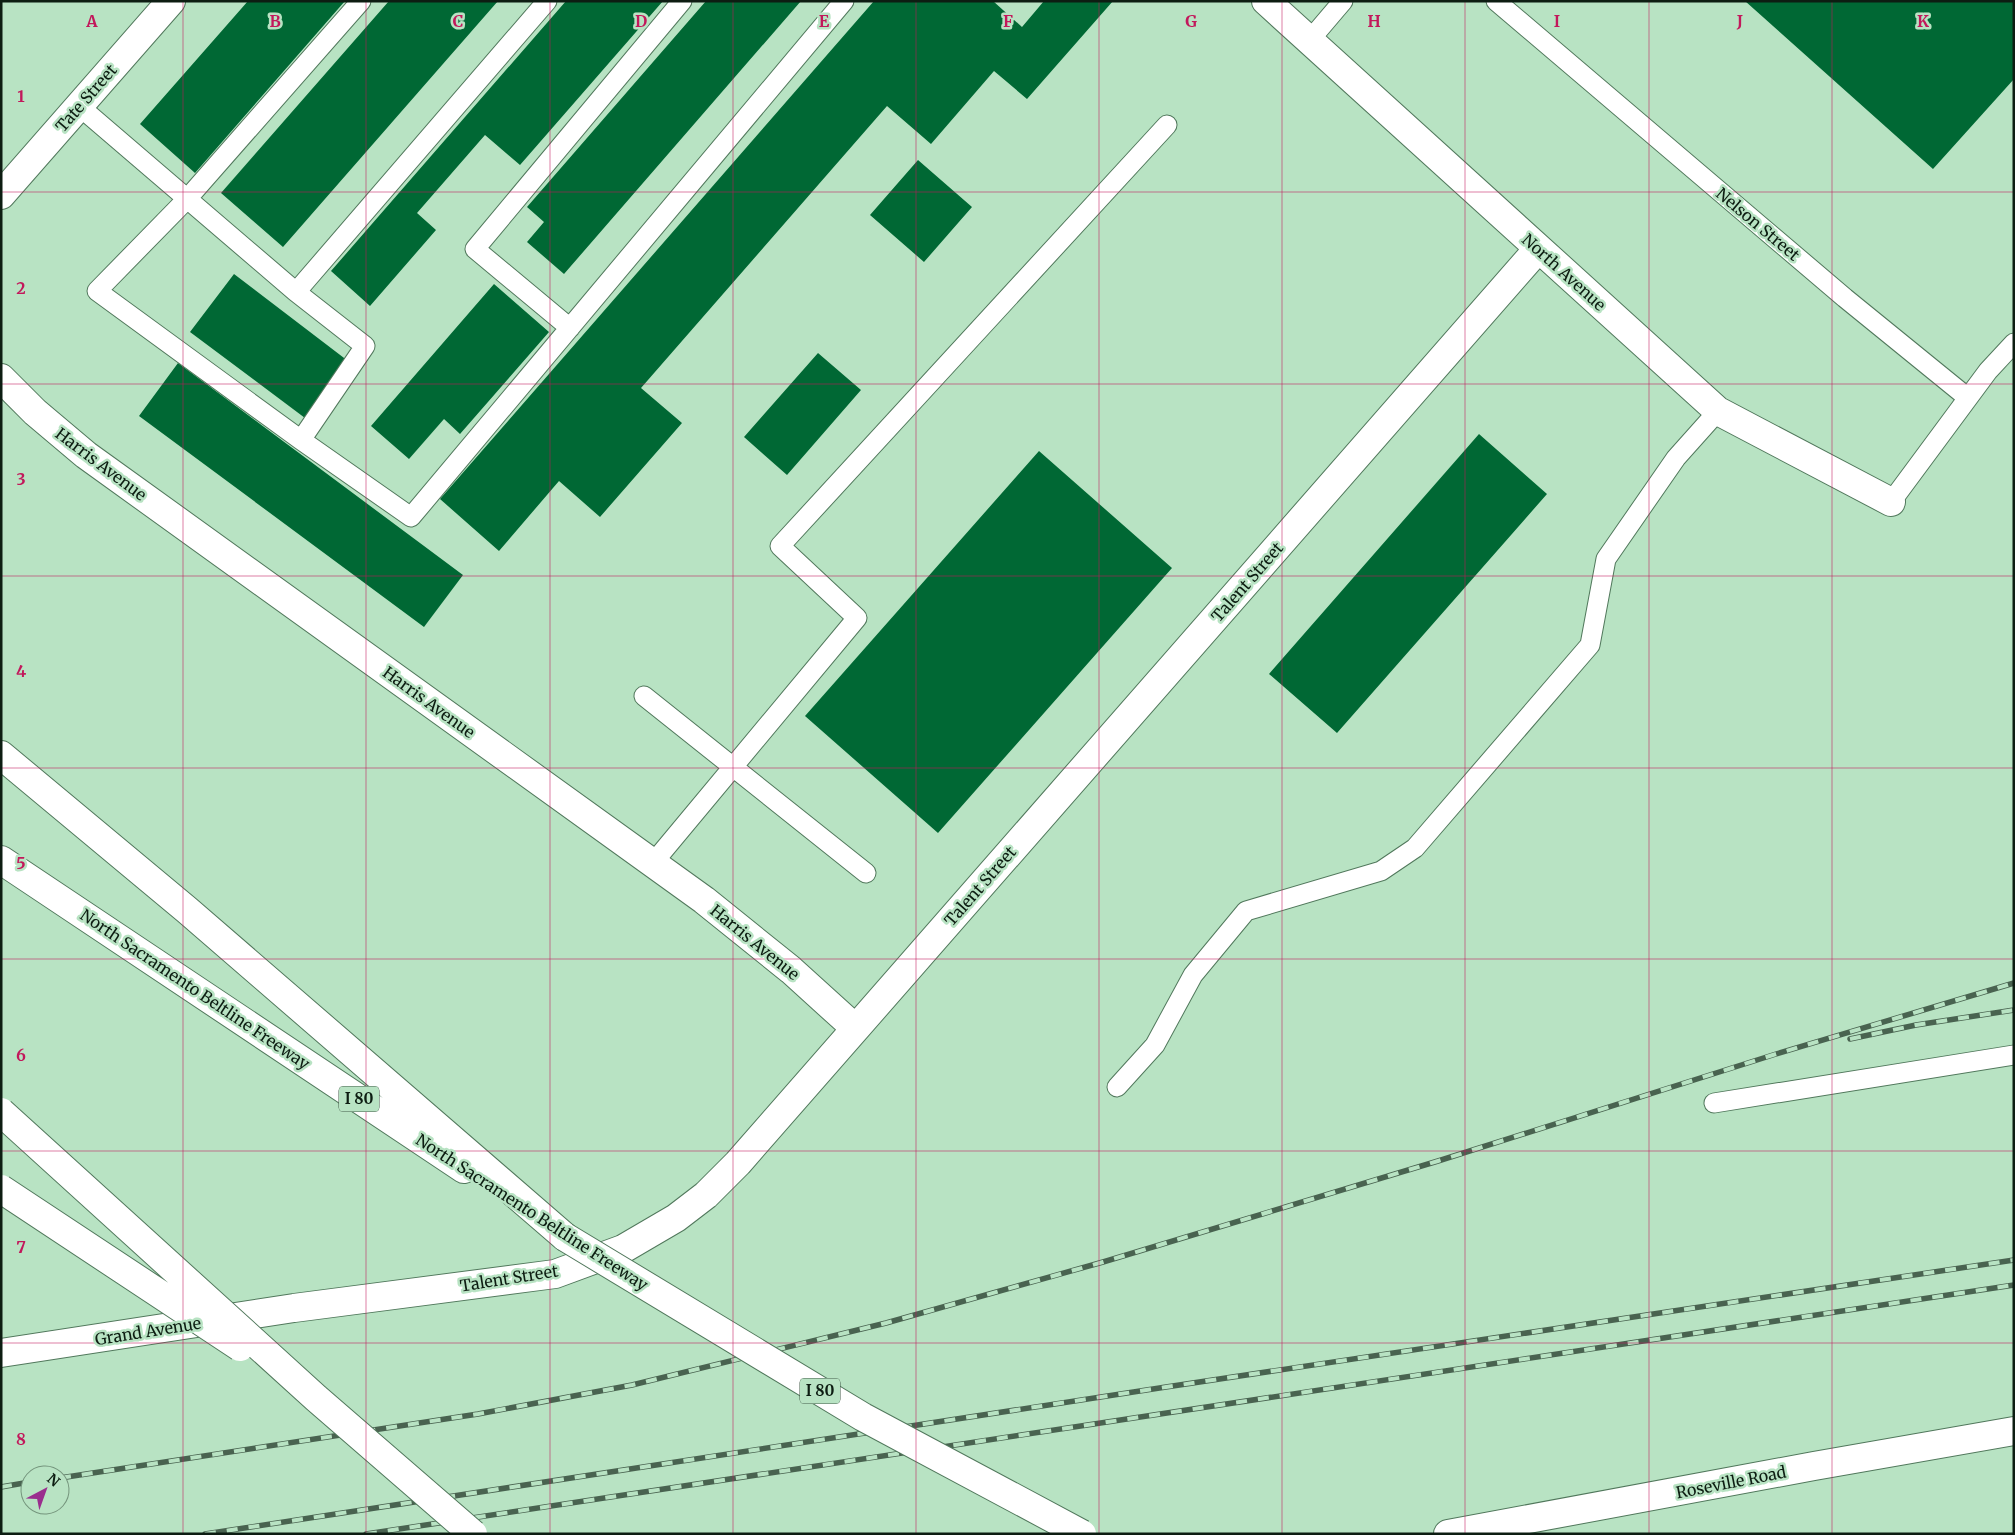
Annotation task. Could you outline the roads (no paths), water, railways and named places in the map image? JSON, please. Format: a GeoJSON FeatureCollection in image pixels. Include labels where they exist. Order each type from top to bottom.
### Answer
{"type":"FeatureCollection","features":[{"type":"Feature","properties":{"kind":"main road","name":"Tate Street"},"geometry":{"type":"LineString","coordinates":[[1,195],[171,1]]}},
{"type":"Feature","properties":{"kind":"main road","name":"North Avenue"},"geometry":{"type":"LineString","coordinates":[[1266,1],[1718,411],[1891,502]]}},
{"type":"Feature","properties":{"kind":"main road","name":"Talent Street"},"geometry":{"type":"LineString","coordinates":[[294,1308],[555,1274],[624,1250],[676,1218],[706,1195],[738,1163],[1538,249]]}},
{"type":"Feature","properties":{"kind":"main road","name":"Harris Avenue"},"geometry":{"type":"LineString","coordinates":[[1,378],[35,412],[86,455],[704,900],[791,970],[855,1028]]}},
{"type":"Feature","properties":{"kind":"main road"},"geometry":{"type":"LineString","coordinates":[[1,755],[187,910],[565,1237]]}},
{"type":"Feature","properties":{"kind":"main road","name":"North Sacramento Beltline Freeway"},"geometry":{"type":"LineString","coordinates":[[1,860],[565,1237],[863,1417],[1082,1534]]}},
{"type":"Feature","properties":{"kind":"main road"},"geometry":{"type":"LineString","coordinates":[[1,1112],[316,1398],[473,1534]]}},
{"type":"Feature","properties":{"kind":"main road"},"geometry":{"type":"LineString","coordinates":[[1,1189],[316,1398]]}},
{"type":"Feature","properties":{"kind":"main road","name":"Grand Avenue"},"geometry":{"type":"LineString","coordinates":[[1,1354],[294,1308]]}},
{"type":"Feature","properties":{"kind":"main road","name":"Roseville Road"},"geometry":{"type":"LineString","coordinates":[[1448,1534],[2014,1431]]}},
{"type":"Feature","properties":{"kind":"lane"},"geometry":{"type":"LineString","coordinates":[[361,1],[187,199],[97,291],[301,440],[411,517],[844,1]]}},
{"type":"Feature","properties":{"kind":"lane"},"geometry":{"type":"LineString","coordinates":[[296,292],[547,1]]}},
{"type":"Feature","properties":{"kind":"lane"},"geometry":{"type":"LineString","coordinates":[[570,328],[475,249],[682,1]]}},
{"type":"Feature","properties":{"kind":"lane"},"geometry":{"type":"LineString","coordinates":[[1309,40],[1343,1]]}},
{"type":"Feature","properties":{"kind":"lane","name":"Nelson Street"},"geometry":{"type":"LineString","coordinates":[[1496,1],[1845,298],[1968,398]]}},
{"type":"Feature","properties":{"kind":"lane"},"geometry":{"type":"LineString","coordinates":[[80,106],[296,292],[365,346],[301,440]]}},
{"type":"Feature","properties":{"kind":"lane"},"geometry":{"type":"LineString","coordinates":[[653,863],[857,618],[780,546],[1167,125]]}},
{"type":"Feature","properties":{"kind":"lane"},"geometry":{"type":"LineString","coordinates":[[1891,502],[1988,371],[2014,342]]}},
{"type":"Feature","properties":{"kind":"lane"},"geometry":{"type":"LineString","coordinates":[[1117,1087],[1154,1045],[1193,975],[1246,911],[1382,871],[1415,848],[1590,645],[1606,560],[1676,458],[1718,411]]}},
{"type":"Feature","properties":{"kind":"lane"},"geometry":{"type":"LineString","coordinates":[[644,696],[866,873]]}},
{"type":"Feature","properties":{"kind":"lane"},"geometry":{"type":"LineString","coordinates":[[1714,1103],[2014,1055]]}},
{"type":"Feature","properties":{"kind":"railway"},"geometry":{"type":"LineString","coordinates":[[70,1476],[478,1414],[632,1385],[886,1323],[1103,1262],[1438,1161],[1776,1054],[2014,983]]}},
{"type":"Feature","properties":{"kind":"railway"},"geometry":{"type":"LineString","coordinates":[[1850,1039],[1916,1025],[2014,1010]]}},
{"type":"Feature","properties":{"kind":"railway"},"geometry":{"type":"LineString","coordinates":[[205,1534],[2014,1260]]}},
{"type":"Feature","properties":{"kind":"railway"},"geometry":{"type":"LineString","coordinates":[[366,1534],[2014,1285]]}},
{"type":"Feature","properties":{"kind":"railway"},"geometry":{"type":"LineString","coordinates":[[1,1487],[20,1484]]}}]}
